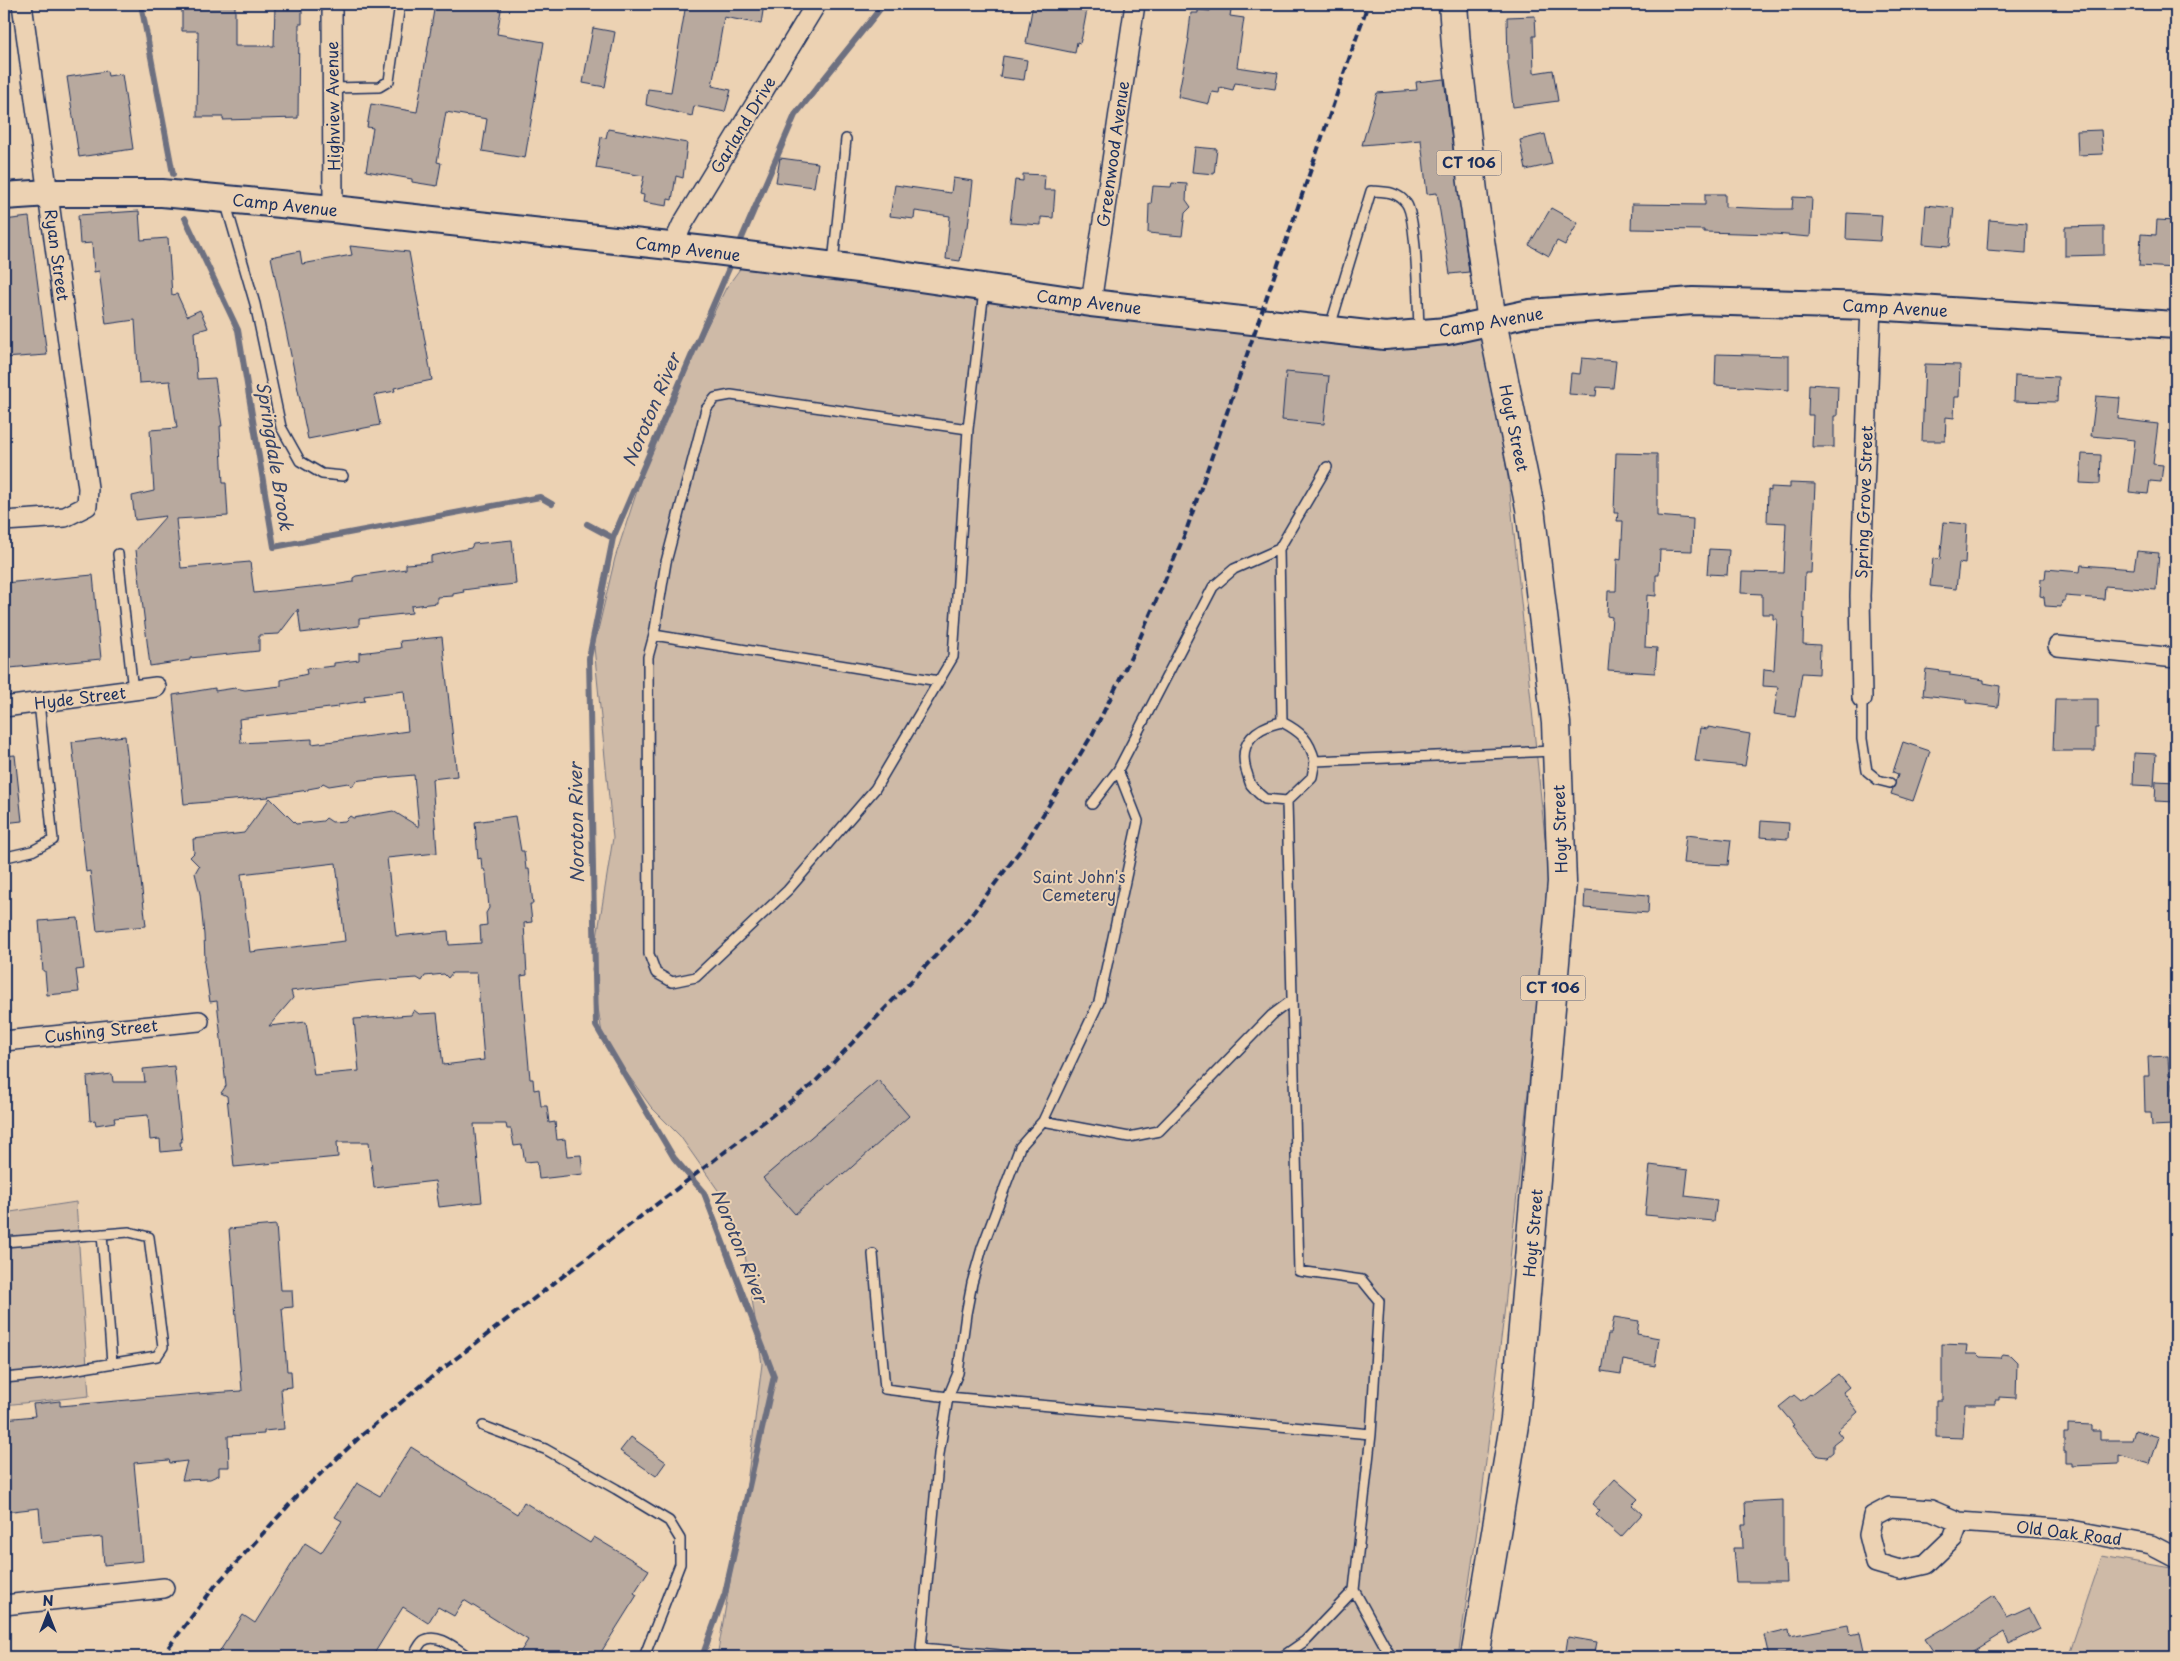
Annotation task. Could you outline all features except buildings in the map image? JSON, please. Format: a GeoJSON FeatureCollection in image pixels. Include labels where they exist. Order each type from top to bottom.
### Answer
{"type":"FeatureCollection","features":[{"type":"Feature","properties":{"kind":"main road","name":"Hoyt Street"},"geometry":{"type":"LineString","coordinates":[[1453,4],[1474,200],[1492,320],[1530,508],[1552,684],[1557,751],[1562,882],[1524,1334],[1515,1419],[1475,1657]]}},
{"type":"Feature","properties":{"kind":"street","name":"Ryan Street"},"geometry":{"type":"LineString","coordinates":[[4,521],[65,517],[87,506],[87,478],[22,4]]}},
{"type":"Feature","properties":{"kind":"street","name":"Highview Avenue"},"geometry":{"type":"LineString","coordinates":[[332,4],[333,209]]}},
{"type":"Feature","properties":{"kind":"street","name":"Garland Drive"},"geometry":{"type":"LineString","coordinates":[[672,247],[682,225],[816,4]]}},
{"type":"Feature","properties":{"kind":"street","name":"Greenwood Avenue"},"geometry":{"type":"LineString","coordinates":[[1091,303],[1136,4]]}},
{"type":"Feature","properties":{"kind":"street","name":"Camp Avenue"},"geometry":{"type":"LineString","coordinates":[[4,196],[49,193],[162,193],[333,209],[715,251],[1091,303],[1385,336],[1447,331],[1530,313],[1692,301],[1871,306],[2176,324]]}},
{"type":"Feature","properties":{"kind":"street","name":"Spring Grove Street"},"geometry":{"type":"LineString","coordinates":[[1862,698],[1860,596],[1871,306]]}},
{"type":"Feature","properties":{"kind":"street"},"geometry":{"type":"LineString","coordinates":[[2058,646],[2176,658]]}},
{"type":"Feature","properties":{"kind":"street","name":"Hyde Street"},"geometry":{"type":"LineString","coordinates":[[4,706],[156,687]]}},
{"type":"Feature","properties":{"kind":"street","name":"Cushing Street"},"geometry":{"type":"LineString","coordinates":[[4,1041],[199,1021]]}},
{"type":"Feature","properties":{"kind":"street","name":"Old Oak Road"},"geometry":{"type":"LineString","coordinates":[[1959,1522],[1953,1538],[1926,1564],[1900,1570],[1876,1563],[1869,1535],[1873,1516],[1890,1507],[1931,1510],[1959,1522],[2071,1530],[2151,1545],[2176,1558]]}},
{"type":"Feature","properties":{"kind":"street"},"geometry":{"type":"LineString","coordinates":[[4,1605],[164,1588]]}},
{"type":"Feature","properties":{"kind":"lane"},"geometry":{"type":"LineString","coordinates":[[332,88],[379,88],[389,81],[400,4]]}},
{"type":"Feature","properties":{"kind":"lane"},"geometry":{"type":"LineString","coordinates":[[833,266],[846,139]]}},
{"type":"Feature","properties":{"kind":"lane"},"geometry":{"type":"LineString","coordinates":[[1329,330],[1371,191],[1395,193],[1408,204],[1415,249],[1419,333]]}},
{"type":"Feature","properties":{"kind":"lane"},"geometry":{"type":"LineString","coordinates":[[224,199],[255,304],[281,427],[300,461],[322,474],[343,476]]}},
{"type":"Feature","properties":{"kind":"lane"},"geometry":{"type":"LineString","coordinates":[[968,429],[731,395],[715,398],[706,409],[671,543],[654,635],[648,657],[649,954],[656,973],[672,982],[696,977],[788,890],[875,789],[940,682],[953,657],[968,429],[984,288]]}},
{"type":"Feature","properties":{"kind":"lane"},"geometry":{"type":"LineString","coordinates":[[1282,722],[1279,549],[1327,467]]}},
{"type":"Feature","properties":{"kind":"lane"},"geometry":{"type":"LineString","coordinates":[[1092,804],[1118,770],[1213,588],[1234,569],[1279,549]]}},
{"type":"Feature","properties":{"kind":"lane"},"geometry":{"type":"LineString","coordinates":[[118,554],[133,691]]}},
{"type":"Feature","properties":{"kind":"lane"},"geometry":{"type":"LineString","coordinates":[[654,635],[940,682]]}},
{"type":"Feature","properties":{"kind":"lane"},"geometry":{"type":"LineString","coordinates":[[1862,698],[1862,740],[1867,771],[1878,780],[1890,783]]}},
{"type":"Feature","properties":{"kind":"lane"},"geometry":{"type":"LineString","coordinates":[[4,860],[6,857],[32,851],[53,840],[39,702]]}},
{"type":"Feature","properties":{"kind":"lane"},"geometry":{"type":"LineString","coordinates":[[1287,801],[1265,799],[1250,784],[1245,764],[1245,746],[1254,735],[1268,725],[1282,722],[1300,732],[1312,748],[1314,761],[1312,776],[1287,801],[1300,1271],[1362,1280],[1379,1301],[1370,1434],[1354,1590],[1391,1657]]}},
{"type":"Feature","properties":{"kind":"lane"},"geometry":{"type":"LineString","coordinates":[[1314,761],[1557,751]]}},
{"type":"Feature","properties":{"kind":"lane"},"geometry":{"type":"LineString","coordinates":[[1024,1657],[920,1653],[939,1454],[948,1397],[958,1373],[970,1291],[982,1248],[1020,1147],[1042,1121],[1099,1002],[1138,820],[1118,770]]}},
{"type":"Feature","properties":{"kind":"lane"},"geometry":{"type":"LineString","coordinates":[[1042,1121],[1129,1137],[1159,1131],[1272,1015],[1292,1000]]}},
{"type":"Feature","properties":{"kind":"lane"},"geometry":{"type":"LineString","coordinates":[[4,1242],[129,1232],[149,1237],[163,1347],[157,1356],[47,1374],[4,1378]]}},
{"type":"Feature","properties":{"kind":"lane"},"geometry":{"type":"LineString","coordinates":[[102,1234],[112,1363]]}},
{"type":"Feature","properties":{"kind":"lane"},"geometry":{"type":"LineString","coordinates":[[873,1254],[885,1389],[948,1397],[1370,1434]]}},
{"type":"Feature","properties":{"kind":"lane"},"geometry":{"type":"LineString","coordinates":[[483,1426],[545,1450],[669,1521],[680,1539],[680,1564],[644,1657]]}},
{"type":"Feature","properties":{"kind":"lane"},"geometry":{"type":"LineString","coordinates":[[1282,1657],[1305,1641],[1354,1590]]}},
{"type":"Feature","properties":{"kind":"lane"},"geometry":{"type":"LineString","coordinates":[[413,1657],[422,1641],[431,1637],[440,1639],[469,1657]]}},
{"type":"Feature","properties":{"kind":"green space","name":"Saint John's Cemetery"},"geometry":{"type":"Polygon","coordinates":[[[745,262],[1120,315],[1418,348],[1485,337],[1509,484],[1550,887],[1504,1315],[1480,1510],[1458,1657],[717,1657],[747,1483],[762,1364],[745,1254],[720,1193],[680,1136],[651,1107],[603,1040],[592,969],[613,838],[594,647],[615,558],[659,424],[726,288],[745,262]]]}},
{"type":"Feature","properties":{"kind":"green space"},"geometry":{"type":"Polygon","coordinates":[[[76,1202],[89,1396],[4,1405],[4,1213],[76,1202]]]}},
{"type":"Feature","properties":{"kind":"green space"},"geometry":{"type":"Polygon","coordinates":[[[2102,1556],[2171,1568],[2176,1573],[2176,1657],[2068,1657],[2102,1556]]]}},
{"type":"Feature","properties":{"kind":"waterway","name":"Springdale Brook"},"geometry":{"type":"LineString","coordinates":[[141,4],[173,174]]}},
{"type":"Feature","properties":{"kind":"waterway","name":"Noroton River"},"geometry":{"type":"LineString","coordinates":[[738,247],[795,115],[884,4]]}},
{"type":"Feature","properties":{"kind":"waterway","name":"Springdale Brook"},"geometry":{"type":"LineString","coordinates":[[185,218],[238,330],[274,547],[540,497],[552,504]]}},
{"type":"Feature","properties":{"kind":"waterway","name":"Noroton River"},"geometry":{"type":"LineString","coordinates":[[702,1657],[725,1593],[774,1376],[704,1193],[674,1158],[596,1026],[589,658],[613,538],[733,259]]}},
{"type":"Feature","properties":{"kind":"waterway","name":"Springdale Brook"},"geometry":{"type":"LineString","coordinates":[[587,524],[613,538]]}},
{"type":"Feature","properties":{"kind":"railway"},"geometry":{"type":"LineString","coordinates":[[161,1657],[215,1586],[299,1494],[361,1436],[428,1380],[813,1084],[960,930],[1025,844],[1092,735],[1136,647],[1185,534],[1368,4]]}}]}
